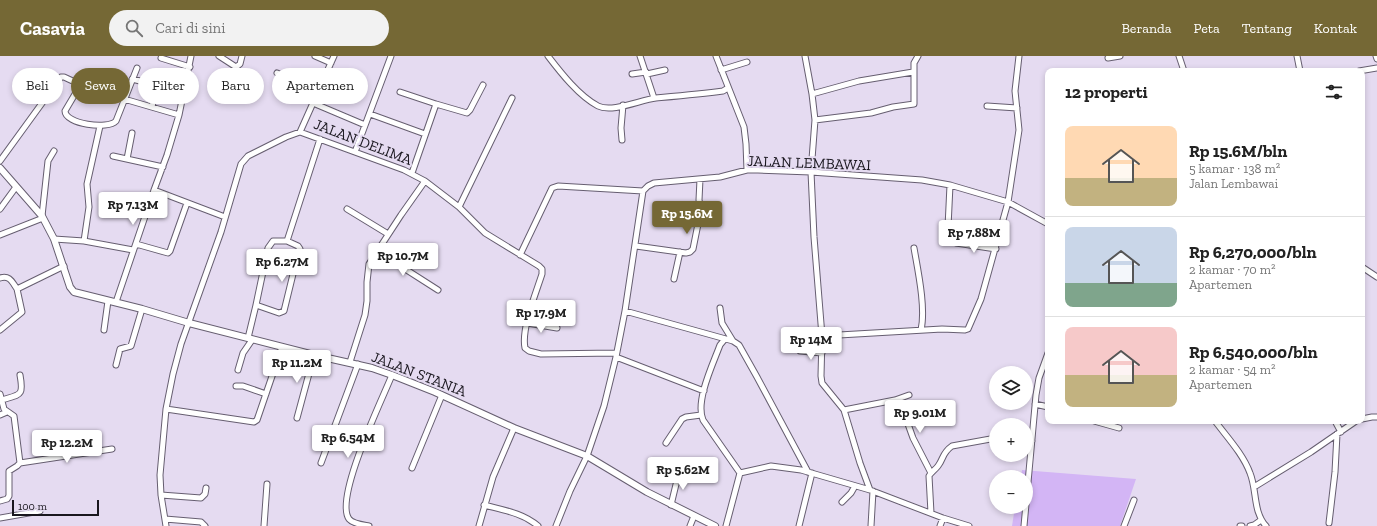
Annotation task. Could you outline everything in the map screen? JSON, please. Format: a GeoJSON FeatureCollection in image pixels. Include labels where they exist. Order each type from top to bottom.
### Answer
{"type":"FeatureCollection","features":[{"type":"Feature","properties":{"kind":"street"},"geometry":{"type":"LineString","coordinates":[[116,302],[163,167],[179,115],[190,67],[191,56]]}},
{"type":"Feature","properties":{"kind":"street"},"geometry":{"type":"LineString","coordinates":[[219,56],[236,67],[240,64],[242,56]]}},
{"type":"Feature","properties":{"kind":"street"},"geometry":{"type":"LineString","coordinates":[[315,56],[332,63]]}},
{"type":"Feature","properties":{"kind":"street"},"geometry":{"type":"LineString","coordinates":[[330,68],[334,56]]}},
{"type":"Feature","properties":{"kind":"street"},"geometry":{"type":"LineString","coordinates":[[355,152],[391,56]]}},
{"type":"Feature","properties":{"kind":"street"},"geometry":{"type":"LineString","coordinates":[[548,56],[561,74],[575,88],[599,106],[608,108],[654,98],[723,91],[728,88]]}},
{"type":"Feature","properties":{"kind":"street"},"geometry":{"type":"LineString","coordinates":[[640,56],[654,98]]}},
{"type":"Feature","properties":{"kind":"street"},"geometry":{"type":"LineString","coordinates":[[716,56],[744,127],[747,170]]}},
{"type":"Feature","properties":{"kind":"street"},"geometry":{"type":"LineString","coordinates":[[805,56],[815,120],[811,172],[815,251],[822,336],[822,383],[844,410],[860,463],[871,491],[871,526]]}},
{"type":"Feature","properties":{"kind":"street"},"geometry":{"type":"LineString","coordinates":[[815,120],[871,113],[893,107],[914,104],[913,72],[914,63],[918,56]]}},
{"type":"Feature","properties":{"kind":"street"},"geometry":{"type":"LineString","coordinates":[[822,336],[921,330],[968,329],[981,299],[1008,202],[1019,130],[1015,91],[1019,56]]}},
{"type":"Feature","properties":{"kind":"street"},"geometry":{"type":"LineString","coordinates":[[1108,58],[1120,56]]}},
{"type":"Feature","properties":{"kind":"street"},"geometry":{"type":"LineString","coordinates":[[1179,56],[1183,68]]}},
{"type":"Feature","properties":{"kind":"street"},"geometry":{"type":"LineString","coordinates":[[1297,56],[1299,68]]}},
{"type":"Feature","properties":{"kind":"street"},"geometry":{"type":"LineString","coordinates":[[161,58],[190,67]]}},
{"type":"Feature","properties":{"kind":"street"},"geometry":{"type":"LineString","coordinates":[[722,70],[747,62]]}},
{"type":"Feature","properties":{"kind":"street"},"geometry":{"type":"LineString","coordinates":[[130,85],[137,68]]}},
{"type":"Feature","properties":{"kind":"street"},"geometry":{"type":"LineString","coordinates":[[1365,70],[1377,68]]}},
{"type":"Feature","properties":{"kind":"street"},"geometry":{"type":"LineString","coordinates":[[632,74],[665,70]]}},
{"type":"Feature","properties":{"kind":"street"},"geometry":{"type":"LineString","coordinates":[[812,94],[858,81],[913,72]]}},
{"type":"Feature","properties":{"kind":"street"},"geometry":{"type":"LineString","coordinates":[[0,161],[61,77],[77,83],[78,86],[65,111],[67,118],[76,122],[100,126],[113,124],[116,121],[122,104]]}},
{"type":"Feature","properties":{"kind":"street"},"geometry":{"type":"LineString","coordinates":[[132,80],[152,84],[154,86],[155,93],[152,107]]}},
{"type":"Feature","properties":{"kind":"street"},"geometry":{"type":"LineString","coordinates":[[400,92],[467,113],[483,86]]}},
{"type":"Feature","properties":{"kind":"street"},"geometry":{"type":"LineString","coordinates":[[459,207],[512,98]]}},
{"type":"Feature","properties":{"kind":"street"},"geometry":{"type":"LineString","coordinates":[[130,101],[179,115]]}},
{"type":"Feature","properties":{"kind":"street"},"geometry":{"type":"LineString","coordinates":[[300,132],[313,104]]}},
{"type":"Feature","properties":{"kind":"street"},"geometry":{"type":"LineString","coordinates":[[315,104],[366,125]]}},
{"type":"Feature","properties":{"kind":"street"},"geometry":{"type":"LineString","coordinates":[[412,173],[436,104]]}},
{"type":"Feature","properties":{"kind":"street"},"geometry":{"type":"LineString","coordinates":[[622,140],[621,128],[623,105]]}},
{"type":"Feature","properties":{"kind":"street"},"geometry":{"type":"LineString","coordinates":[[988,106],[1017,108]]}},
{"type":"Feature","properties":{"kind":"street"},"geometry":{"type":"LineString","coordinates":[[370,114],[426,134]]}},
{"type":"Feature","properties":{"kind":"street"},"geometry":{"type":"LineString","coordinates":[[84,241],[89,207],[87,184],[100,126]]}},
{"type":"Feature","properties":{"kind":"street","name":"JALAN DELIMA"},"geometry":{"type":"LineString","coordinates":[[166,526],[161,495],[160,475],[166,409],[173,374],[181,344],[225,217],[241,164],[248,156],[286,137],[300,132],[320,138],[412,173],[425,181],[369,264],[365,315],[350,362]]}},
{"type":"Feature","properties":{"kind":"street"},"geometry":{"type":"LineString","coordinates":[[127,159],[132,133]]}},
{"type":"Feature","properties":{"kind":"street"},"geometry":{"type":"LineString","coordinates":[[287,241],[320,138]]}},
{"type":"Feature","properties":{"kind":"street"},"geometry":{"type":"LineString","coordinates":[[0,235],[42,217],[48,161],[54,150]]}},
{"type":"Feature","properties":{"kind":"street"},"geometry":{"type":"LineString","coordinates":[[113,156],[163,167]]}},
{"type":"Feature","properties":{"kind":"street","name":"JALAN STANIA"},"geometry":{"type":"LineString","coordinates":[[0,168],[42,217],[54,239],[70,287],[74,292],[250,339],[358,364],[392,375],[442,395],[514,428],[587,456],[647,492],[714,526]]}},
{"type":"Feature","properties":{"kind":"street","name":"JALAN LEMBAWAI"},"geometry":{"type":"LineString","coordinates":[[643,192],[648,186],[654,183],[700,179],[747,170],[811,172],[922,180],[950,185],[1008,202],[1045,222]]}},
{"type":"Feature","properties":{"kind":"street"},"geometry":{"type":"LineString","coordinates":[[636,246],[686,253],[693,249],[701,210],[699,200],[700,179]]}},
{"type":"Feature","properties":{"kind":"street"},"geometry":{"type":"LineString","coordinates":[[425,181],[459,207],[485,234],[542,269],[542,274],[527,323],[524,343],[525,348],[529,351],[541,354],[616,355],[704,391]]}},
{"type":"Feature","properties":{"kind":"street"},"geometry":{"type":"LineString","coordinates":[[948,227],[950,185]]}},
{"type":"Feature","properties":{"kind":"street"},"geometry":{"type":"LineString","coordinates":[[520,255],[552,188],[558,186],[643,192],[625,311],[604,406],[587,456],[570,490],[556,526]]}},
{"type":"Feature","properties":{"kind":"street"},"geometry":{"type":"LineString","coordinates":[[0,209],[16,187]]}},
{"type":"Feature","properties":{"kind":"street"},"geometry":{"type":"LineString","coordinates":[[154,190],[225,217]]}},
{"type":"Feature","properties":{"kind":"street"},"geometry":{"type":"LineString","coordinates":[[136,244],[168,253],[188,203]]}},
{"type":"Feature","properties":{"kind":"street"},"geometry":{"type":"LineString","coordinates":[[347,209],[388,234]]}},
{"type":"Feature","properties":{"kind":"street"},"geometry":{"type":"LineString","coordinates":[[54,239],[84,241],[134,250]]}},
{"type":"Feature","properties":{"kind":"street"},"geometry":{"type":"LineString","coordinates":[[238,370],[243,353],[250,339],[256,305],[268,248],[273,241],[287,241],[298,246],[300,248],[300,252],[284,311],[279,313],[256,305]]}},
{"type":"Feature","properties":{"kind":"street"},"geometry":{"type":"LineString","coordinates":[[956,243],[996,249]]}},
{"type":"Feature","properties":{"kind":"street"},"geometry":{"type":"LineString","coordinates":[[914,248],[921,299],[921,330]]}},
{"type":"Feature","properties":{"kind":"street"},"geometry":{"type":"LineString","coordinates":[[377,251],[438,290]]}},
{"type":"Feature","properties":{"kind":"street"},"geometry":{"type":"LineString","coordinates":[[674,279],[680,252]]}},
{"type":"Feature","properties":{"kind":"street"},"geometry":{"type":"LineString","coordinates":[[17,290],[64,266]]}},
{"type":"Feature","properties":{"kind":"street"},"geometry":{"type":"LineString","coordinates":[[1365,269],[1377,277]]}},
{"type":"Feature","properties":{"kind":"street"},"geometry":{"type":"LineString","coordinates":[[0,278],[6,276],[10,278],[17,290],[22,312],[0,330]]}},
{"type":"Feature","properties":{"kind":"street"},"geometry":{"type":"LineString","coordinates":[[104,330],[108,301]]}},
{"type":"Feature","properties":{"kind":"street"},"geometry":{"type":"LineString","coordinates":[[720,308],[722,323],[733,342]]}},
{"type":"Feature","properties":{"kind":"street"},"geometry":{"type":"LineString","coordinates":[[116,365],[120,349],[130,346],[142,309]]}},
{"type":"Feature","properties":{"kind":"street"},"geometry":{"type":"LineString","coordinates":[[625,311],[724,339],[739,345],[810,473],[800,526]]}},
{"type":"Feature","properties":{"kind":"street"},"geometry":{"type":"LineString","coordinates":[[527,323],[558,328]]}},
{"type":"Feature","properties":{"kind":"street"},"geometry":{"type":"LineString","coordinates":[[724,339],[720,346],[704,391],[701,415],[740,473],[726,526]]}},
{"type":"Feature","properties":{"kind":"street"},"geometry":{"type":"LineString","coordinates":[[166,409],[254,422],[257,420],[282,347]]}},
{"type":"Feature","properties":{"kind":"street"},"geometry":{"type":"LineString","coordinates":[[800,351],[822,353]]}},
{"type":"Feature","properties":{"kind":"street"},"geometry":{"type":"LineString","coordinates":[[297,418],[314,355]]}},
{"type":"Feature","properties":{"kind":"street"},"geometry":{"type":"LineString","coordinates":[[1033,429],[1039,378],[1045,361]]}},
{"type":"Feature","properties":{"kind":"street"},"geometry":{"type":"LineString","coordinates":[[321,463],[358,364]]}},
{"type":"Feature","properties":{"kind":"street"},"geometry":{"type":"LineString","coordinates":[[2,400],[21,392],[22,388],[20,375]]}},
{"type":"Feature","properties":{"kind":"street"},"geometry":{"type":"LineString","coordinates":[[369,526],[353,522],[349,519],[347,510],[347,493],[353,468],[392,375]]}},
{"type":"Feature","properties":{"kind":"street"},"geometry":{"type":"LineString","coordinates":[[236,386],[243,386],[266,394]]}},
{"type":"Feature","properties":{"kind":"street"},"geometry":{"type":"LineString","coordinates":[[0,394],[4,409],[14,416],[20,463]]}},
{"type":"Feature","properties":{"kind":"street"},"geometry":{"type":"LineString","coordinates":[[412,468],[442,395]]}},
{"type":"Feature","properties":{"kind":"street"},"geometry":{"type":"LineString","coordinates":[[844,410],[899,399],[909,395]]}},
{"type":"Feature","properties":{"kind":"street"},"geometry":{"type":"LineString","coordinates":[[899,399],[913,438],[931,473]]}},
{"type":"Feature","properties":{"kind":"street"},"geometry":{"type":"LineString","coordinates":[[1035,404],[1045,406]]}},
{"type":"Feature","properties":{"kind":"street"},"geometry":{"type":"LineString","coordinates":[[0,415],[7,412]]}},
{"type":"Feature","properties":{"kind":"street"},"geometry":{"type":"LineString","coordinates":[[666,443],[682,419],[701,415]]}},
{"type":"Feature","properties":{"kind":"street"},"geometry":{"type":"LineString","coordinates":[[1365,418],[1377,418]]}},
{"type":"Feature","properties":{"kind":"street"},"geometry":{"type":"LineString","coordinates":[[1105,424],[1119,428]]}},
{"type":"Feature","properties":{"kind":"street"},"geometry":{"type":"LineString","coordinates":[[1217,424],[1245,462],[1254,487],[1257,509],[1261,520],[1266,526]]}},
{"type":"Feature","properties":{"kind":"street"},"geometry":{"type":"LineString","coordinates":[[1329,523],[1339,433],[1336,424]]}},
{"type":"Feature","properties":{"kind":"street"},"geometry":{"type":"LineString","coordinates":[[1254,487],[1311,452],[1352,424]]}},
{"type":"Feature","properties":{"kind":"street"},"geometry":{"type":"LineString","coordinates":[[479,526],[498,462],[514,428]]}},
{"type":"Feature","properties":{"kind":"street"},"geometry":{"type":"LineString","coordinates":[[931,513],[929,476],[938,466],[946,450],[952,446],[989,439]]}},
{"type":"Feature","properties":{"kind":"street"},"geometry":{"type":"LineString","coordinates":[[0,501],[7,499],[9,496],[9,471],[20,463],[112,449]]}},
{"type":"Feature","properties":{"kind":"street"},"geometry":{"type":"LineString","coordinates":[[1024,526],[1030,462]]}},
{"type":"Feature","properties":{"kind":"street"},"geometry":{"type":"LineString","coordinates":[[740,473],[771,466],[787,467],[871,491],[943,518],[969,526]]}},
{"type":"Feature","properties":{"kind":"street"},"geometry":{"type":"LineString","coordinates":[[671,505],[679,472]]}},
{"type":"Feature","properties":{"kind":"street"},"geometry":{"type":"LineString","coordinates":[[264,526],[267,484]]}},
{"type":"Feature","properties":{"kind":"street"},"geometry":{"type":"LineString","coordinates":[[842,502],[855,486]]}},
{"type":"Feature","properties":{"kind":"street"},"geometry":{"type":"LineString","coordinates":[[161,495],[201,498],[205,494],[206,488]]}},
{"type":"Feature","properties":{"kind":"street"},"geometry":{"type":"LineString","coordinates":[[1124,526],[1134,500]]}},
{"type":"Feature","properties":{"kind":"street"},"geometry":{"type":"LineString","coordinates":[[484,505],[516,514],[538,526]]}},
{"type":"Feature","properties":{"kind":"street"},"geometry":{"type":"LineString","coordinates":[[0,518],[40,511]]}},
{"type":"Feature","properties":{"kind":"street"},"geometry":{"type":"LineString","coordinates":[[690,526],[694,516]]}},
{"type":"Feature","properties":{"kind":"street"},"geometry":{"type":"LineString","coordinates":[[940,526],[943,518]]}},
{"type":"Feature","properties":{"kind":"street"},"geometry":{"type":"LineString","coordinates":[[165,519],[201,522],[205,526]]}},
{"type":"Feature","properties":{"kind":"street"},"geometry":{"type":"LineString","coordinates":[[1250,526],[1261,520]]}},
{"type":"Feature","properties":{"kind":"shaded area"},"geometry":{"type":"Polygon","coordinates":[[[1033,471],[1136,479],[1120,526],[1012,526],[1014,514],[1033,514],[1033,471]]]}}]}
